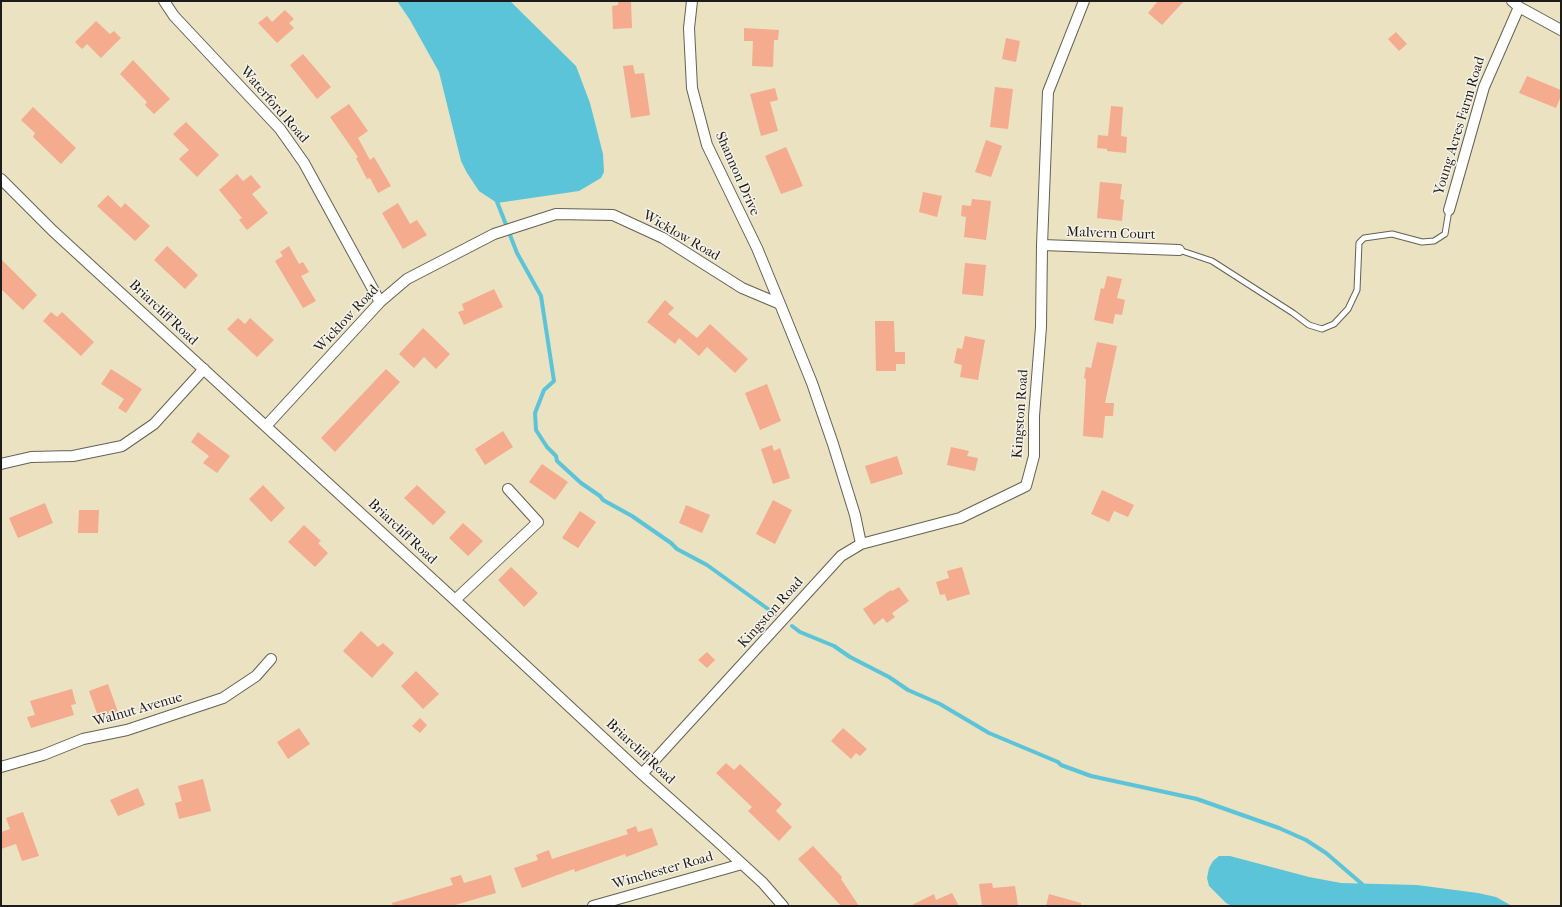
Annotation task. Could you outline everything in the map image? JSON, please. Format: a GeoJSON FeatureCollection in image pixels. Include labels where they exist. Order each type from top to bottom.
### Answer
{"type":"FeatureCollection","features":[{"type":"Feature","properties":{"kind":"street","name":"Waterford Road"},"geometry":{"type":"LineString","coordinates":[[164,1],[174,16],[280,129],[304,163],[380,302]]}},
{"type":"Feature","properties":{"kind":"street","name":"Shannon Drive"},"geometry":{"type":"LineString","coordinates":[[692,1],[689,28],[692,88],[707,145],[757,248],[780,304]]}},
{"type":"Feature","properties":{"kind":"street","name":"Kingston Road"},"geometry":{"type":"LineString","coordinates":[[642,774],[841,556],[861,544],[960,518],[1026,486],[1034,456],[1034,416],[1041,328],[1042,245],[1048,92],[1084,1]]}},
{"type":"Feature","properties":{"kind":"street"},"geometry":{"type":"LineString","coordinates":[[1515,4],[1561,30]]}},
{"type":"Feature","properties":{"kind":"street","name":"Young Acres Farm Road"},"geometry":{"type":"LineString","coordinates":[[1449,210],[1484,87],[1515,4]]}},
{"type":"Feature","properties":{"kind":"street","name":"Briarcliff Road"},"geometry":{"type":"LineString","coordinates":[[1,179],[38,216],[456,600],[642,774],[763,883],[783,906]]}},
{"type":"Feature","properties":{"kind":"street","name":"Wicklow Road"},"geometry":{"type":"LineString","coordinates":[[266,426],[380,302],[407,278],[494,234],[556,214],[613,215],[663,238],[742,288],[780,304]]}},
{"type":"Feature","properties":{"kind":"street","name":"Malvern Court"},"geometry":{"type":"LineString","coordinates":[[1042,245],[1179,250]]}},
{"type":"Feature","properties":{"kind":"street"},"geometry":{"type":"LineString","coordinates":[[780,304],[812,383],[833,444],[855,515],[861,544]]}},
{"type":"Feature","properties":{"kind":"street"},"geometry":{"type":"LineString","coordinates":[[1,464],[31,457],[73,456],[122,446],[154,424],[204,369]]}},
{"type":"Feature","properties":{"kind":"street"},"geometry":{"type":"LineString","coordinates":[[456,600],[538,522],[508,489]]}},
{"type":"Feature","properties":{"kind":"street","name":"Walnut Avenue"},"geometry":{"type":"LineString","coordinates":[[1,767],[43,754],[83,739],[127,730],[223,698],[256,676],[271,659]]}},
{"type":"Feature","properties":{"kind":"street","name":"Winchester Road"},"geometry":{"type":"LineString","coordinates":[[593,906],[742,864]]}},
{"type":"Feature","properties":{"kind":"lane"},"geometry":{"type":"LineString","coordinates":[[1179,250],[1212,261],[1293,313],[1309,325],[1322,330],[1334,324],[1348,309],[1357,290],[1359,243],[1364,238],[1392,234],[1422,242],[1434,241],[1445,234],[1449,210]]}},
{"type":"Feature","properties":{"kind":"water"},"geometry":{"type":"Polygon","coordinates":[[[397,1],[510,1],[576,66],[590,103],[603,154],[604,172],[601,178],[579,191],[497,203],[479,191],[461,161],[439,72],[410,20],[397,1]]]}},
{"type":"Feature","properties":{"kind":"water"},"geometry":{"type":"Polygon","coordinates":[[[1219,856],[1230,856],[1309,877],[1341,883],[1417,885],[1478,893],[1496,897],[1512,906],[1232,906],[1226,903],[1209,886],[1207,878],[1209,868],[1213,861],[1219,856]]]}},
{"type":"Feature","properties":{"kind":"building"},"geometry":{"type":"Polygon","coordinates":[[[618,1],[631,1],[632,28],[613,29],[612,6],[618,5],[618,1]]]}},
{"type":"Feature","properties":{"kind":"building"},"geometry":{"type":"Polygon","coordinates":[[[1158,1],[1184,1],[1162,25],[1148,13],[1158,1]]]}},
{"type":"Feature","properties":{"kind":"building"},"geometry":{"type":"Polygon","coordinates":[[[285,10],[294,19],[289,23],[294,28],[277,43],[258,23],[267,16],[272,22],[285,10]]]}},
{"type":"Feature","properties":{"kind":"building"},"geometry":{"type":"Polygon","coordinates":[[[96,21],[110,34],[114,31],[121,38],[101,58],[87,44],[82,49],[75,42],[96,21]]]}},
{"type":"Feature","properties":{"kind":"building"},"geometry":{"type":"Polygon","coordinates":[[[744,28],[779,30],[778,40],[774,40],[773,67],[752,66],[753,41],[744,41],[744,28]]]}},
{"type":"Feature","properties":{"kind":"building"},"geometry":{"type":"Polygon","coordinates":[[[1396,32],[1407,44],[1399,51],[1388,39],[1396,32]]]}},
{"type":"Feature","properties":{"kind":"building"},"geometry":{"type":"Polygon","coordinates":[[[1006,38],[1020,41],[1016,62],[1002,59],[1006,38]]]}},
{"type":"Feature","properties":{"kind":"building"},"geometry":{"type":"Polygon","coordinates":[[[303,54],[331,87],[317,99],[290,65],[303,54]]]}},
{"type":"Feature","properties":{"kind":"building"},"geometry":{"type":"Polygon","coordinates":[[[133,60],[170,99],[154,114],[145,105],[147,102],[120,74],[133,60]]]}},
{"type":"Feature","properties":{"kind":"building"},"geometry":{"type":"Polygon","coordinates":[[[633,65],[635,74],[644,73],[650,115],[631,118],[623,66],[633,65]]]}},
{"type":"Feature","properties":{"kind":"building"},"geometry":{"type":"Polygon","coordinates":[[[1527,76],[1561,90],[1561,96],[1556,108],[1519,93],[1527,76]]]}},
{"type":"Feature","properties":{"kind":"building"},"geometry":{"type":"Polygon","coordinates":[[[995,87],[1013,89],[1008,129],[990,127],[995,87]]]}},
{"type":"Feature","properties":{"kind":"building"},"geometry":{"type":"Polygon","coordinates":[[[775,88],[778,100],[770,102],[778,131],[761,136],[750,94],[775,88]]]}},
{"type":"Feature","properties":{"kind":"building"},"geometry":{"type":"Polygon","coordinates":[[[349,104],[368,131],[358,138],[370,160],[374,157],[391,186],[378,193],[370,178],[367,179],[356,158],[358,157],[330,117],[349,104]]]}},
{"type":"Feature","properties":{"kind":"building"},"geometry":{"type":"Polygon","coordinates":[[[1111,106],[1123,107],[1121,136],[1127,137],[1126,153],[1107,151],[1107,149],[1097,148],[1098,135],[1108,136],[1111,106]]]}},
{"type":"Feature","properties":{"kind":"building"},"geometry":{"type":"Polygon","coordinates":[[[33,107],[76,148],[61,164],[33,137],[35,133],[21,120],[33,107]]]}},
{"type":"Feature","properties":{"kind":"building"},"geometry":{"type":"Polygon","coordinates":[[[186,122],[219,155],[197,177],[179,159],[189,150],[173,134],[186,122]]]}},
{"type":"Feature","properties":{"kind":"building"},"geometry":{"type":"Polygon","coordinates":[[[986,140],[1002,146],[991,177],[975,172],[986,140]]]}},
{"type":"Feature","properties":{"kind":"building"},"geometry":{"type":"Polygon","coordinates":[[[786,147],[803,186],[781,194],[765,156],[786,147]]]}},
{"type":"Feature","properties":{"kind":"building"},"geometry":{"type":"Polygon","coordinates":[[[237,174],[243,181],[251,175],[261,187],[252,194],[268,213],[247,230],[239,220],[242,218],[219,190],[237,174]]]}},
{"type":"Feature","properties":{"kind":"building"},"geometry":{"type":"Polygon","coordinates":[[[1100,182],[1122,184],[1120,199],[1124,200],[1122,221],[1097,218],[1100,182]]]}},
{"type":"Feature","properties":{"kind":"building"},"geometry":{"type":"Polygon","coordinates":[[[923,192],[942,196],[937,217],[919,212],[923,192]]]}},
{"type":"Feature","properties":{"kind":"building"},"geometry":{"type":"Polygon","coordinates":[[[108,195],[121,208],[125,203],[150,226],[135,241],[97,206],[108,195]]]}},
{"type":"Feature","properties":{"kind":"building"},"geometry":{"type":"Polygon","coordinates":[[[972,199],[991,201],[986,240],[964,237],[966,217],[961,216],[962,205],[971,206],[972,199]]]}},
{"type":"Feature","properties":{"kind":"building"},"geometry":{"type":"Polygon","coordinates":[[[398,203],[410,224],[417,220],[427,235],[403,249],[382,213],[398,203]]]}},
{"type":"Feature","properties":{"kind":"building"},"geometry":{"type":"Polygon","coordinates":[[[167,246],[198,275],[185,289],[154,260],[167,246]]]}},
{"type":"Feature","properties":{"kind":"building"},"geometry":{"type":"Polygon","coordinates":[[[289,246],[299,264],[303,262],[309,272],[301,276],[316,301],[303,308],[275,261],[283,256],[280,252],[289,246]]]}},
{"type":"Feature","properties":{"kind":"building"},"geometry":{"type":"Polygon","coordinates":[[[1,259],[37,295],[23,310],[1,289],[1,259]]]}},
{"type":"Feature","properties":{"kind":"building"},"geometry":{"type":"Polygon","coordinates":[[[965,263],[986,265],[983,296],[962,294],[965,263]]]}},
{"type":"Feature","properties":{"kind":"building"},"geometry":{"type":"Polygon","coordinates":[[[1107,276],[1122,279],[1117,298],[1125,300],[1122,315],[1115,314],[1113,324],[1094,320],[1101,288],[1104,289],[1107,276]]]}},
{"type":"Feature","properties":{"kind":"building"},"geometry":{"type":"Polygon","coordinates":[[[494,289],[503,307],[464,325],[458,312],[464,310],[462,304],[494,289]]]}},
{"type":"Feature","properties":{"kind":"building"},"geometry":{"type":"Polygon","coordinates":[[[665,300],[674,308],[668,314],[697,338],[710,324],[748,359],[735,373],[707,347],[699,356],[679,338],[675,344],[647,322],[665,300]]]}},
{"type":"Feature","properties":{"kind":"building"},"geometry":{"type":"Polygon","coordinates":[[[51,312],[57,317],[62,312],[94,342],[81,356],[43,321],[51,312]]]}},
{"type":"Feature","properties":{"kind":"building"},"geometry":{"type":"Polygon","coordinates":[[[238,318],[245,324],[250,318],[274,340],[257,357],[227,329],[238,318]]]}},
{"type":"Feature","properties":{"kind":"building"},"geometry":{"type":"Polygon","coordinates":[[[875,321],[894,321],[895,352],[905,352],[905,364],[896,364],[896,371],[876,371],[875,321]]]}},
{"type":"Feature","properties":{"kind":"building"},"geometry":{"type":"Polygon","coordinates":[[[423,328],[450,354],[436,369],[424,357],[414,368],[399,354],[423,328]]]}},
{"type":"Feature","properties":{"kind":"building"},"geometry":{"type":"Polygon","coordinates":[[[965,336],[985,340],[978,380],[960,377],[962,365],[954,363],[957,348],[962,349],[965,336]]]}},
{"type":"Feature","properties":{"kind":"building"},"geometry":{"type":"Polygon","coordinates":[[[1097,342],[1117,346],[1105,403],[1114,403],[1113,416],[1105,416],[1103,438],[1083,436],[1086,379],[1084,378],[1086,367],[1091,368],[1097,342]]]}},
{"type":"Feature","properties":{"kind":"building"},"geometry":{"type":"Polygon","coordinates":[[[111,369],[142,389],[126,413],[118,408],[124,399],[101,384],[111,369]]]}},
{"type":"Feature","properties":{"kind":"building"},"geometry":{"type":"Polygon","coordinates":[[[386,369],[400,382],[335,452],[321,438],[386,369]]]}},
{"type":"Feature","properties":{"kind":"building"},"geometry":{"type":"Polygon","coordinates":[[[767,384],[781,421],[760,430],[745,393],[767,384]]]}},
{"type":"Feature","properties":{"kind":"building"},"geometry":{"type":"Polygon","coordinates":[[[503,431],[513,447],[485,465],[475,449],[503,431]]]}},
{"type":"Feature","properties":{"kind":"building"},"geometry":{"type":"Polygon","coordinates":[[[198,432],[230,456],[217,473],[203,463],[209,456],[191,442],[198,432]]]}},
{"type":"Feature","properties":{"kind":"building"},"geometry":{"type":"Polygon","coordinates":[[[772,445],[774,451],[780,448],[790,478],[773,484],[761,449],[772,445]]]}},
{"type":"Feature","properties":{"kind":"building"},"geometry":{"type":"Polygon","coordinates":[[[951,447],[969,451],[967,456],[978,458],[975,471],[947,465],[951,447]]]}},
{"type":"Feature","properties":{"kind":"building"},"geometry":{"type":"Polygon","coordinates":[[[897,456],[903,474],[871,484],[865,466],[897,456]]]}},
{"type":"Feature","properties":{"kind":"building"},"geometry":{"type":"Polygon","coordinates":[[[542,464],[568,482],[555,500],[529,482],[542,464]]]}},
{"type":"Feature","properties":{"kind":"building"},"geometry":{"type":"Polygon","coordinates":[[[263,485],[285,508],[271,522],[249,499],[263,485]]]}},
{"type":"Feature","properties":{"kind":"building"},"geometry":{"type":"Polygon","coordinates":[[[417,485],[446,512],[433,525],[404,498],[417,485]]]}},
{"type":"Feature","properties":{"kind":"building"},"geometry":{"type":"Polygon","coordinates":[[[1102,490],[1134,505],[1128,517],[1114,511],[1109,522],[1091,514],[1102,490]]]}},
{"type":"Feature","properties":{"kind":"building"},"geometry":{"type":"Polygon","coordinates":[[[773,500],[792,510],[775,544],[756,534],[773,500]]]}},
{"type":"Feature","properties":{"kind":"building"},"geometry":{"type":"Polygon","coordinates":[[[45,503],[53,523],[18,538],[9,518],[45,503]]]}},
{"type":"Feature","properties":{"kind":"building"},"geometry":{"type":"Polygon","coordinates":[[[686,505],[710,515],[702,533],[679,523],[686,505]]]}},
{"type":"Feature","properties":{"kind":"building"},"geometry":{"type":"Polygon","coordinates":[[[79,510],[99,510],[98,533],[78,533],[79,510]]]}},
{"type":"Feature","properties":{"kind":"building"},"geometry":{"type":"Polygon","coordinates":[[[580,511],[596,522],[578,548],[562,538],[580,511]]]}},
{"type":"Feature","properties":{"kind":"building"},"geometry":{"type":"Polygon","coordinates":[[[463,523],[483,541],[468,556],[449,538],[463,523]]]}},
{"type":"Feature","properties":{"kind":"building"},"geometry":{"type":"Polygon","coordinates":[[[304,525],[321,541],[318,543],[328,553],[315,567],[288,542],[304,525]]]}},
{"type":"Feature","properties":{"kind":"building"},"geometry":{"type":"Polygon","coordinates":[[[511,567],[538,593],[524,607],[498,580],[511,567]]]}},
{"type":"Feature","properties":{"kind":"building"},"geometry":{"type":"Polygon","coordinates":[[[962,567],[970,594],[947,601],[945,594],[940,595],[936,582],[949,578],[947,571],[962,567]]]}},
{"type":"Feature","properties":{"kind":"building"},"geometry":{"type":"Polygon","coordinates":[[[899,587],[909,601],[892,613],[895,617],[887,623],[883,618],[874,625],[863,609],[891,590],[892,591],[899,587]]]}},
{"type":"Feature","properties":{"kind":"building"},"geometry":{"type":"Polygon","coordinates":[[[361,631],[378,647],[383,643],[394,653],[372,678],[343,651],[361,631]]]}},
{"type":"Feature","properties":{"kind":"building"},"geometry":{"type":"Polygon","coordinates":[[[707,652],[715,660],[707,668],[698,660],[707,652]]]}},
{"type":"Feature","properties":{"kind":"building"},"geometry":{"type":"Polygon","coordinates":[[[416,671],[439,694],[423,709],[401,686],[416,671]]]}},
{"type":"Feature","properties":{"kind":"building"},"geometry":{"type":"Polygon","coordinates":[[[108,684],[118,712],[99,719],[89,691],[108,684]]]}},
{"type":"Feature","properties":{"kind":"building"},"geometry":{"type":"Polygon","coordinates":[[[72,689],[76,704],[71,705],[74,715],[31,728],[27,717],[35,715],[30,701],[72,689]]]}},
{"type":"Feature","properties":{"kind":"building"},"geometry":{"type":"Polygon","coordinates":[[[420,718],[427,725],[420,733],[412,726],[420,718]]]}},
{"type":"Feature","properties":{"kind":"building"},"geometry":{"type":"Polygon","coordinates":[[[299,728],[310,744],[288,759],[277,742],[299,728]]]}},
{"type":"Feature","properties":{"kind":"building"},"geometry":{"type":"Polygon","coordinates":[[[843,728],[867,749],[860,756],[856,753],[851,759],[831,741],[843,728]]]}},
{"type":"Feature","properties":{"kind":"building"},"geometry":{"type":"Polygon","coordinates":[[[726,763],[734,770],[740,764],[782,804],[776,811],[792,827],[779,841],[748,811],[752,807],[716,773],[726,763]]]}},
{"type":"Feature","properties":{"kind":"building"},"geometry":{"type":"Polygon","coordinates":[[[203,779],[211,811],[179,819],[175,803],[182,801],[178,786],[203,779]]]}},
{"type":"Feature","properties":{"kind":"building"},"geometry":{"type":"Polygon","coordinates":[[[138,788],[145,805],[118,816],[110,800],[138,788]]]}},
{"type":"Feature","properties":{"kind":"building"},"geometry":{"type":"Polygon","coordinates":[[[23,812],[39,856],[22,861],[16,844],[1,849],[1,832],[10,829],[6,818],[23,812]]]}},
{"type":"Feature","properties":{"kind":"building"},"geometry":{"type":"Polygon","coordinates":[[[636,826],[638,832],[652,828],[658,845],[626,857],[625,854],[575,872],[574,869],[522,888],[514,868],[538,860],[536,855],[549,850],[552,859],[628,834],[626,830],[636,826]]]}},
{"type":"Feature","properties":{"kind":"building"},"geometry":{"type":"Polygon","coordinates":[[[813,846],[842,877],[841,879],[859,906],[841,906],[798,859],[813,846]]]}},
{"type":"Feature","properties":{"kind":"building"},"geometry":{"type":"Polygon","coordinates":[[[461,875],[464,883],[491,875],[496,893],[452,906],[393,906],[392,903],[453,885],[450,878],[461,875]]]}},
{"type":"Feature","properties":{"kind":"building"},"geometry":{"type":"Polygon","coordinates":[[[992,883],[993,888],[1015,886],[1018,905],[982,906],[979,884],[992,883]]]}},
{"type":"Feature","properties":{"kind":"building"},"geometry":{"type":"Polygon","coordinates":[[[952,893],[959,906],[910,906],[934,894],[936,900],[952,893]]]}},
{"type":"Feature","properties":{"kind":"building"},"geometry":{"type":"Polygon","coordinates":[[[1049,894],[1081,903],[1081,906],[1046,906],[1049,894]]]}},
{"type":"Feature","properties":{"kind":"waterway"},"geometry":{"type":"LineString","coordinates":[[496,199],[517,253],[541,296],[554,381],[544,390],[535,413],[536,430],[547,447],[556,456],[557,461],[581,483],[600,496],[603,500],[632,516],[671,543],[677,549],[707,565],[775,614]]}},
{"type":"Feature","properties":{"kind":"waterway"},"geometry":{"type":"LineString","coordinates":[[792,626],[800,632],[834,646],[850,657],[889,677],[908,690],[940,704],[989,733],[1058,762],[1061,765],[1091,776],[1197,799],[1279,828],[1306,840],[1326,853],[1362,884]]}}]}
